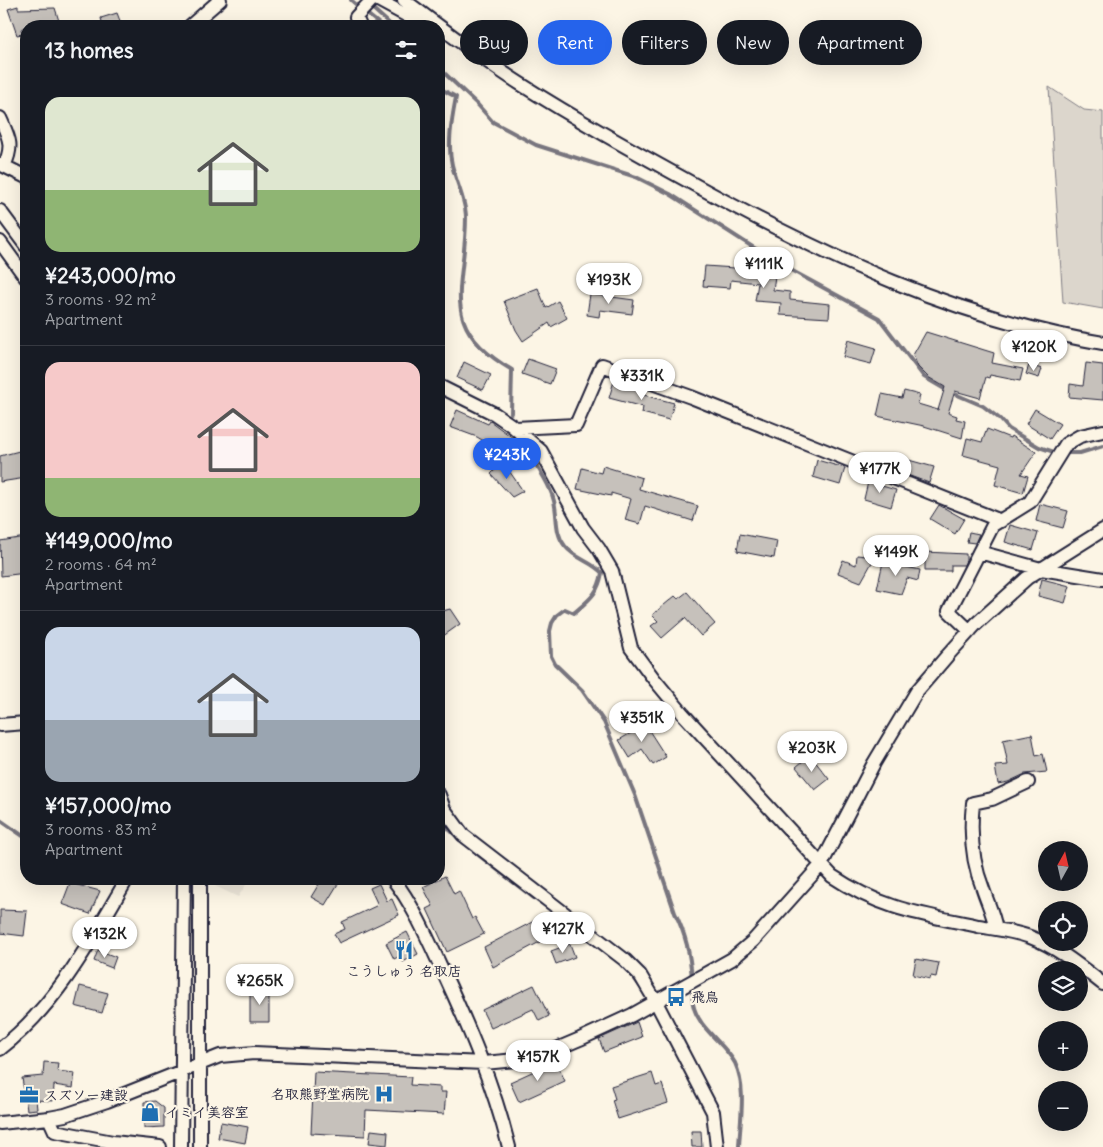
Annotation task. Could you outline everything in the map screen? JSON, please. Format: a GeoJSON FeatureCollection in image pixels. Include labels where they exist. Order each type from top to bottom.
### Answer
{"type":"FeatureCollection","features":[{"type":"Feature","properties":{"kind":"street"},"geometry":{"type":"LineString","coordinates":[[197,20],[220,0]]}},
{"type":"Feature","properties":{"kind":"street"},"geometry":{"type":"LineString","coordinates":[[357,20],[356,17],[372,0]]}},
{"type":"Feature","properties":{"kind":"street"},"geometry":{"type":"LineString","coordinates":[[378,0],[415,20]]}},
{"type":"Feature","properties":{"kind":"street"},"geometry":{"type":"LineString","coordinates":[[404,0],[429,20]]}},
{"type":"Feature","properties":{"kind":"street"},"geometry":{"type":"LineString","coordinates":[[445,32],[519,83],[634,152],[774,228],[874,274],[993,318],[1103,343]]}},
{"type":"Feature","properties":{"kind":"street"},"geometry":{"type":"LineString","coordinates":[[0,118],[10,141],[10,153],[2,165],[20,174]]}},
{"type":"Feature","properties":{"kind":"street"},"geometry":{"type":"LineString","coordinates":[[0,211],[20,238]]}},
{"type":"Feature","properties":{"kind":"street"},"geometry":{"type":"LineString","coordinates":[[0,242],[20,270]]}},
{"type":"Feature","properties":{"kind":"street"},"geometry":{"type":"LineString","coordinates":[[515,428],[576,425],[602,365],[691,396],[1001,520]]}},
{"type":"Feature","properties":{"kind":"street"},"geometry":{"type":"LineString","coordinates":[[445,389],[495,414],[515,428],[541,451],[584,528],[612,571],[631,648],[678,707],[832,876],[854,891],[876,901],[914,912],[1028,936],[1051,946],[1103,984]]}},
{"type":"Feature","properties":{"kind":"street"},"geometry":{"type":"LineString","coordinates":[[970,631],[949,611],[993,525],[1030,502],[1066,444],[1080,436],[1103,431]]}},
{"type":"Feature","properties":{"kind":"street"},"geometry":{"type":"LineString","coordinates":[[0,1123],[48,1118],[107,1101],[182,1069],[220,1056],[254,1053],[484,1063],[516,1060],[548,1053],[651,1004],[732,959],[753,941],[821,865],[874,763],[917,691],[970,631],[1027,578],[1103,530]]}},
{"type":"Feature","properties":{"kind":"street"},"geometry":{"type":"LineString","coordinates":[[979,552],[1042,569],[1103,579]]}},
{"type":"Feature","properties":{"kind":"street"},"geometry":{"type":"LineString","coordinates":[[0,725],[20,723]]}},
{"type":"Feature","properties":{"kind":"street"},"geometry":{"type":"LineString","coordinates":[[996,929],[993,910],[982,887],[974,851],[971,823],[973,803],[992,799],[1028,782]]}},
{"type":"Feature","properties":{"kind":"street"},"geometry":{"type":"LineString","coordinates":[[445,810],[463,835],[625,960],[640,975],[651,1004],[713,1112],[717,1147]]}},
{"type":"Feature","properties":{"kind":"street"},"geometry":{"type":"LineString","coordinates":[[0,1049],[41,1012],[86,947],[124,885]]}},
{"type":"Feature","properties":{"kind":"street"},"geometry":{"type":"LineString","coordinates":[[181,1147],[184,885]]}},
{"type":"Feature","properties":{"kind":"street"},"geometry":{"type":"LineString","coordinates":[[200,885],[198,1064],[200,1147]]}},
{"type":"Feature","properties":{"kind":"street"},"geometry":{"type":"LineString","coordinates":[[397,885],[414,910],[484,1063],[498,1102],[509,1147]]}},
{"type":"Feature","properties":{"kind":"street"},"geometry":{"type":"LineString","coordinates":[[48,1118],[55,1131],[113,1145],[160,1147]]}},
{"type":"Feature","properties":{"kind":"shaded area"},"geometry":{"type":"Polygon","coordinates":[[[1049,87],[1084,110],[1103,112],[1103,309],[1063,302],[1049,87]]]}},
{"type":"Feature","properties":{"kind":"shaded area"},"geometry":{"type":"Polygon","coordinates":[[[215,885],[246,885],[238,897],[215,885]]]}},
{"type":"Feature","properties":{"kind":"building"},"geometry":{"type":"Polygon","coordinates":[[[18,6],[18,9],[55,8],[59,20],[20,20],[20,34],[17,35],[8,9],[18,6]]]}},
{"type":"Feature","properties":{"kind":"building"},"geometry":{"type":"Polygon","coordinates":[[[117,13],[120,20],[102,20],[101,18],[117,13]]]}},
{"type":"Feature","properties":{"kind":"building"},"geometry":{"type":"Polygon","coordinates":[[[736,264],[776,269],[773,290],[790,292],[790,300],[830,304],[829,318],[780,315],[781,303],[755,301],[758,283],[731,280],[730,288],[703,286],[705,266],[735,268],[736,264]]]}},
{"type":"Feature","properties":{"kind":"building"},"geometry":{"type":"Polygon","coordinates":[[[538,288],[546,308],[558,301],[567,318],[551,327],[549,323],[523,341],[516,330],[504,301],[538,288]]]}},
{"type":"Feature","properties":{"kind":"building"},"geometry":{"type":"Polygon","coordinates":[[[590,294],[634,300],[632,314],[600,310],[599,317],[587,315],[590,294]]]}},
{"type":"Feature","properties":{"kind":"building"},"geometry":{"type":"Polygon","coordinates":[[[926,332],[994,353],[992,363],[1023,369],[1020,381],[990,375],[989,378],[986,377],[980,398],[955,391],[948,413],[957,416],[956,419],[965,421],[962,438],[924,426],[877,416],[882,394],[902,398],[904,391],[920,395],[918,404],[938,410],[945,387],[928,377],[918,367],[913,355],[926,332]]]}},
{"type":"Feature","properties":{"kind":"building"},"geometry":{"type":"Polygon","coordinates":[[[848,340],[876,348],[871,364],[843,357],[848,340]]]}},
{"type":"Feature","properties":{"kind":"building"},"geometry":{"type":"Polygon","coordinates":[[[528,359],[556,369],[550,384],[522,374],[528,359]]]}},
{"type":"Feature","properties":{"kind":"building"},"geometry":{"type":"Polygon","coordinates":[[[464,362],[491,375],[483,390],[457,378],[464,362]]]}},
{"type":"Feature","properties":{"kind":"building"},"geometry":{"type":"Polygon","coordinates":[[[1086,363],[1103,365],[1103,400],[1069,397],[1070,384],[1083,386],[1086,363]]]}},
{"type":"Feature","properties":{"kind":"building"},"geometry":{"type":"Polygon","coordinates":[[[1029,365],[1042,369],[1039,378],[1026,374],[1029,365]]]}},
{"type":"Feature","properties":{"kind":"building"},"geometry":{"type":"Polygon","coordinates":[[[614,381],[642,389],[640,394],[674,403],[669,420],[642,413],[643,407],[609,398],[614,381]]]}},
{"type":"Feature","properties":{"kind":"building"},"geometry":{"type":"Polygon","coordinates":[[[1035,409],[1060,424],[1050,439],[1026,424],[1035,409]]]}},
{"type":"Feature","properties":{"kind":"building"},"geometry":{"type":"Polygon","coordinates":[[[457,410],[488,424],[490,421],[513,438],[506,454],[477,437],[450,427],[457,410]]]}},
{"type":"Feature","properties":{"kind":"building"},"geometry":{"type":"Polygon","coordinates":[[[987,429],[1010,438],[1011,436],[1036,452],[1021,474],[1028,476],[1023,493],[995,485],[1000,465],[963,455],[967,438],[982,442],[987,429]]]}},
{"type":"Feature","properties":{"kind":"building"},"geometry":{"type":"Polygon","coordinates":[[[20,451],[20,479],[0,482],[0,456],[20,451]]]}},
{"type":"Feature","properties":{"kind":"building"},"geometry":{"type":"Polygon","coordinates":[[[905,459],[934,467],[929,483],[902,473],[905,459]]]}},
{"type":"Feature","properties":{"kind":"building"},"geometry":{"type":"Polygon","coordinates":[[[817,460],[845,468],[840,485],[813,477],[817,460]]]}},
{"type":"Feature","properties":{"kind":"building"},"geometry":{"type":"Polygon","coordinates":[[[503,462],[523,491],[512,497],[491,474],[503,462]]]}},
{"type":"Feature","properties":{"kind":"building"},"geometry":{"type":"Polygon","coordinates":[[[603,466],[642,478],[639,489],[698,506],[693,521],[645,506],[640,524],[625,520],[631,499],[611,493],[611,496],[577,489],[582,468],[601,473],[603,466]]]}},
{"type":"Feature","properties":{"kind":"building"},"geometry":{"type":"Polygon","coordinates":[[[868,482],[896,490],[891,507],[864,499],[868,482]]]}},
{"type":"Feature","properties":{"kind":"building"},"geometry":{"type":"Polygon","coordinates":[[[1040,504],[1068,511],[1063,528],[1036,521],[1040,504]]]}},
{"type":"Feature","properties":{"kind":"building"},"geometry":{"type":"Polygon","coordinates":[[[939,505],[964,519],[955,534],[930,519],[939,505]]]}},
{"type":"Feature","properties":{"kind":"building"},"geometry":{"type":"Polygon","coordinates":[[[1010,525],[1038,533],[1033,550],[1005,542],[1010,525]]]}},
{"type":"Feature","properties":{"kind":"building"},"geometry":{"type":"Polygon","coordinates":[[[969,532],[979,534],[975,543],[967,542],[969,532]]]}},
{"type":"Feature","properties":{"kind":"building"},"geometry":{"type":"Polygon","coordinates":[[[740,534],[777,541],[774,558],[737,551],[740,534]]]}},
{"type":"Feature","properties":{"kind":"building"},"geometry":{"type":"Polygon","coordinates":[[[20,538],[20,574],[1,576],[0,541],[20,538]]]}},
{"type":"Feature","properties":{"kind":"building"},"geometry":{"type":"Polygon","coordinates":[[[925,552],[966,554],[966,560],[964,565],[951,565],[951,571],[925,571],[925,552]]]}},
{"type":"Feature","properties":{"kind":"building"},"geometry":{"type":"Polygon","coordinates":[[[857,555],[875,557],[861,582],[838,573],[843,560],[856,565],[857,555]]]}},
{"type":"Feature","properties":{"kind":"building"},"geometry":{"type":"Polygon","coordinates":[[[883,562],[920,570],[918,581],[907,578],[901,594],[877,589],[883,562]]]}},
{"type":"Feature","properties":{"kind":"building"},"geometry":{"type":"Polygon","coordinates":[[[1042,579],[1070,586],[1065,603],[1038,596],[1042,579]]]}},
{"type":"Feature","properties":{"kind":"building"},"geometry":{"type":"Polygon","coordinates":[[[687,592],[715,624],[701,636],[685,618],[662,638],[651,626],[658,621],[652,615],[675,596],[678,599],[687,592]]]}},
{"type":"Feature","properties":{"kind":"building"},"geometry":{"type":"Polygon","coordinates":[[[450,609],[460,624],[445,635],[445,610],[450,609]]]}},
{"type":"Feature","properties":{"kind":"building"},"geometry":{"type":"Polygon","coordinates":[[[641,718],[666,757],[653,765],[642,749],[630,758],[619,740],[636,730],[632,724],[641,718]]]}},
{"type":"Feature","properties":{"kind":"building"},"geometry":{"type":"Polygon","coordinates":[[[1032,734],[1036,756],[1043,754],[1047,772],[1025,774],[1008,782],[998,784],[995,766],[1008,765],[1003,740],[1032,734]]]}},
{"type":"Feature","properties":{"kind":"building"},"geometry":{"type":"Polygon","coordinates":[[[810,755],[829,779],[815,790],[796,767],[810,755]]]}},
{"type":"Feature","properties":{"kind":"building"},"geometry":{"type":"Polygon","coordinates":[[[445,876],[454,894],[459,891],[472,919],[475,917],[484,934],[447,952],[427,909],[433,906],[423,887],[427,885],[445,885],[445,876]]]}},
{"type":"Feature","properties":{"kind":"building"},"geometry":{"type":"Polygon","coordinates":[[[69,885],[78,885],[100,891],[90,914],[62,904],[69,885]]]}},
{"type":"Feature","properties":{"kind":"building"},"geometry":{"type":"Polygon","coordinates":[[[318,885],[337,885],[325,905],[311,897],[318,885]]]}},
{"type":"Feature","properties":{"kind":"building"},"geometry":{"type":"Polygon","coordinates":[[[379,885],[387,901],[392,899],[399,915],[339,943],[334,934],[345,929],[342,922],[378,905],[370,888],[379,885]]]}},
{"type":"Feature","properties":{"kind":"building"},"geometry":{"type":"Polygon","coordinates":[[[0,910],[27,911],[24,936],[0,933],[0,910]]]}},
{"type":"Feature","properties":{"kind":"building"},"geometry":{"type":"Polygon","coordinates":[[[538,919],[549,937],[493,967],[484,947],[538,919]]]}},
{"type":"Feature","properties":{"kind":"building"},"geometry":{"type":"Polygon","coordinates":[[[407,932],[418,954],[403,962],[400,956],[394,959],[386,943],[407,932]]]}},
{"type":"Feature","properties":{"kind":"building"},"geometry":{"type":"Polygon","coordinates":[[[570,944],[575,957],[556,964],[551,951],[570,944]]]}},
{"type":"Feature","properties":{"kind":"building"},"geometry":{"type":"Polygon","coordinates":[[[98,950],[116,957],[112,968],[94,961],[98,950]]]}},
{"type":"Feature","properties":{"kind":"building"},"geometry":{"type":"Polygon","coordinates":[[[916,959],[939,963],[936,977],[931,976],[930,979],[913,975],[916,959]]]}},
{"type":"Feature","properties":{"kind":"building"},"geometry":{"type":"Polygon","coordinates":[[[534,985],[549,1016],[539,1021],[533,1009],[491,1028],[482,1010],[534,985]]]}},
{"type":"Feature","properties":{"kind":"building"},"geometry":{"type":"Polygon","coordinates":[[[80,986],[108,993],[102,1013],[75,1006],[80,986]]]}},
{"type":"Feature","properties":{"kind":"building"},"geometry":{"type":"Polygon","coordinates":[[[269,990],[269,1022],[250,1022],[250,991],[269,990]]]}},
{"type":"Feature","properties":{"kind":"building"},"geometry":{"type":"Polygon","coordinates":[[[637,1022],[642,1037],[604,1052],[599,1039],[637,1022]]]}},
{"type":"Feature","properties":{"kind":"building"},"geometry":{"type":"Polygon","coordinates":[[[556,1061],[565,1081],[519,1102],[510,1082],[556,1061]]]}},
{"type":"Feature","properties":{"kind":"building"},"geometry":{"type":"Polygon","coordinates":[[[44,1062],[58,1063],[57,1071],[75,1073],[73,1088],[54,1085],[53,1101],[36,1100],[37,1109],[27,1110],[22,1078],[43,1076],[44,1062]]]}},
{"type":"Feature","properties":{"kind":"building"},"geometry":{"type":"Polygon","coordinates":[[[314,1072],[411,1077],[410,1085],[440,1087],[440,1092],[446,1092],[444,1114],[366,1110],[365,1136],[311,1133],[314,1072]]]}},
{"type":"Feature","properties":{"kind":"building"},"geometry":{"type":"Polygon","coordinates":[[[652,1073],[656,1086],[662,1084],[668,1103],[618,1119],[612,1100],[615,1099],[611,1086],[652,1073]]]}},
{"type":"Feature","properties":{"kind":"building"},"geometry":{"type":"Polygon","coordinates":[[[155,1101],[164,1108],[164,1127],[144,1128],[144,1102],[155,1101]]]}},
{"type":"Feature","properties":{"kind":"building"},"geometry":{"type":"Polygon","coordinates":[[[221,1122],[248,1127],[245,1143],[218,1138],[221,1122]]]}},
{"type":"Feature","properties":{"kind":"building"},"geometry":{"type":"Polygon","coordinates":[[[371,1130],[388,1132],[387,1145],[369,1143],[371,1130]]]}},
{"type":"Feature","properties":{"kind":"building"},"geometry":{"type":"Polygon","coordinates":[[[691,1131],[701,1131],[702,1147],[692,1147],[691,1131]]]}},
{"type":"Feature","properties":{"kind":"waterway"},"geometry":{"type":"LineString","coordinates":[[351,0],[359,7]]}},
{"type":"Feature","properties":{"kind":"waterway"},"geometry":{"type":"LineString","coordinates":[[372,8],[385,20]]}},
{"type":"Feature","properties":{"kind":"waterway"},"geometry":{"type":"LineString","coordinates":[[367,14],[374,20]]}},
{"type":"Feature","properties":{"kind":"waterway"},"geometry":{"type":"LineString","coordinates":[[445,74],[493,122],[536,145],[636,177],[670,194],[776,262],[879,318],[924,377],[948,391],[983,406],[1000,419],[1009,429],[1039,447],[1054,452]]}},
{"type":"Feature","properties":{"kind":"waterway"},"geometry":{"type":"LineString","coordinates":[[445,91],[456,97],[450,149],[452,165],[466,211],[460,303],[464,321],[472,337],[488,353],[512,370],[511,413]]}},
{"type":"Feature","properties":{"kind":"waterway"},"geometry":{"type":"LineString","coordinates":[[522,444],[540,471],[552,494],[559,535],[565,546],[573,554],[602,573],[596,591],[589,600],[574,613],[565,609],[557,615],[552,623],[550,631],[551,656],[555,664],[582,690],[604,722],[635,795],[685,937],[692,978]]}},
{"type":"Feature","properties":{"kind":"waterway"},"geometry":{"type":"LineString","coordinates":[[1064,453],[1080,453],[1103,446]]}},
{"type":"Feature","properties":{"kind":"waterway"},"geometry":{"type":"LineString","coordinates":[[0,820],[20,834]]}},
{"type":"Feature","properties":{"kind":"waterway"},"geometry":{"type":"LineString","coordinates":[[445,825],[460,840]]}},
{"type":"Feature","properties":{"kind":"waterway"},"geometry":{"type":"LineString","coordinates":[[477,854],[539,902]]}},
{"type":"Feature","properties":{"kind":"waterway"},"geometry":{"type":"LineString","coordinates":[[631,974],[640,986]]}},
{"type":"Feature","properties":{"kind":"waterway"},"geometry":{"type":"LineString","coordinates":[[692,985],[693,1004],[700,1021],[730,1055],[739,1073],[742,1094],[739,1147]]}},
{"type":"Feature","properties":{"kind":"place","name":"こうしゅう 名取店"},"geometry":{"type":"Point","coordinates":[404,950]}},
{"type":"Feature","properties":{"kind":"place","name":"飛鳥"},"geometry":{"type":"Point","coordinates":[676,997]}},
{"type":"Feature","properties":{"kind":"place","name":"名取熊野堂病院"},"geometry":{"type":"Point","coordinates":[384,1094]}},
{"type":"Feature","properties":{"kind":"place","name":"スズソー建設"},"geometry":{"type":"Point","coordinates":[29,1095]}},
{"type":"Feature","properties":{"kind":"place","name":"イミイ美容室"},"geometry":{"type":"Point","coordinates":[150,1112]}}]}
